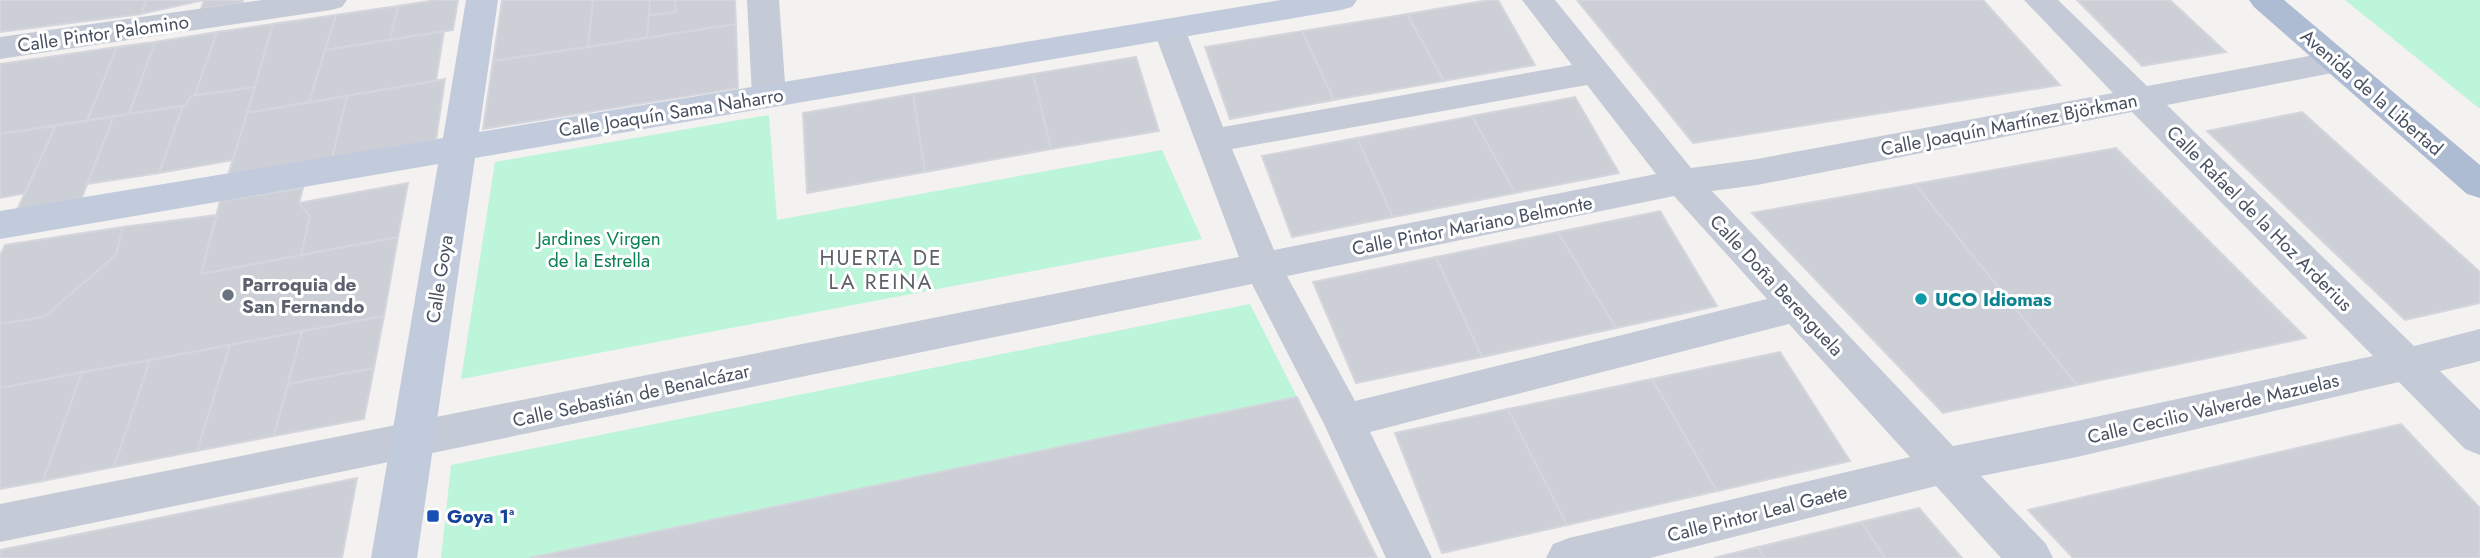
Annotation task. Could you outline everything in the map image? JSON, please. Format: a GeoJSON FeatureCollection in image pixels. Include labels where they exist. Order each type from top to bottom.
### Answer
{"type":"FeatureCollection","features":[{"type":"Feature","properties":{"kind":"main road","name":"Avenida de la Libertad"},"geometry":{"type":"LineString","coordinates":[[2264,0],[2480,185]]}},
{"type":"Feature","properties":{"kind":"street","name":"Calle Pintor Palomino"},"geometry":{"type":"LineString","coordinates":[[0,48],[331,0]]}},
{"type":"Feature","properties":{"kind":"street","name":"Calle Goya"},"geometry":{"type":"LineString","coordinates":[[394,558],[482,0]]}},
{"type":"Feature","properties":{"kind":"street"},"geometry":{"type":"LineString","coordinates":[[763,0],[769,96]]}},
{"type":"Feature","properties":{"kind":"street","name":"Calle Joaquín Sama Naharro"},"geometry":{"type":"LineString","coordinates":[[0,225],[1341,0]]}},
{"type":"Feature","properties":{"kind":"street","name":"Calle Doña Berenguela"},"geometry":{"type":"LineString","coordinates":[[1538,0],[1682,182],[2030,558]]}},
{"type":"Feature","properties":{"kind":"street","name":"Calle Rafael de la Hoz Arderius"},"geometry":{"type":"LineString","coordinates":[[2040,0],[2480,437]]}},
{"type":"Feature","properties":{"kind":"street"},"geometry":{"type":"LineString","coordinates":[[1169,29],[1210,141],[1262,266],[1344,421],[1409,558]]}},
{"type":"Feature","properties":{"kind":"street","name":"Calle Joaquín Martínez Björkman"},"geometry":{"type":"LineString","coordinates":[[1682,182],[1757,172],[2336,62]]}},
{"type":"Feature","properties":{"kind":"street"},"geometry":{"type":"LineString","coordinates":[[1210,141],[1596,72]]}},
{"type":"Feature","properties":{"kind":"street","name":"Calle Pintor Mariano Belmonte"},"geometry":{"type":"LineString","coordinates":[[1262,266],[1682,182]]}},
{"type":"Feature","properties":{"kind":"street","name":"Calle Sebastián de Benalcázar"},"geometry":{"type":"LineString","coordinates":[[0,523],[1262,266]]}},
{"type":"Feature","properties":{"kind":"street"},"geometry":{"type":"LineString","coordinates":[[1344,421],[1797,307]]}},
{"type":"Feature","properties":{"kind":"street","name":"Calle Cecilio Valverde Mazuelas"},"geometry":{"type":"LineString","coordinates":[[1944,465],[2407,365],[2480,345]]}},
{"type":"Feature","properties":{"kind":"street","name":"Calle Pintor Leal Gaete"},"geometry":{"type":"LineString","coordinates":[[1569,558],[1944,465]]}},
{"type":"Feature","properties":{"kind":"green space"},"geometry":{"type":"Polygon","coordinates":[[[2345,0],[2480,0],[2480,109],[2345,0]]]}},
{"type":"Feature","properties":{"kind":"green space","name":"Jardines Virgen de la Estrella"},"geometry":{"type":"Polygon","coordinates":[[[769,115],[777,220],[1162,150],[1202,239],[461,379],[495,162],[769,115]]]}},
{"type":"Feature","properties":{"kind":"green space"},"geometry":{"type":"Polygon","coordinates":[[[1250,304],[1297,397],[530,558],[441,558],[451,465],[1250,304]]]}},
{"type":"Feature","properties":{"kind":"building"},"geometry":{"type":"Polygon","coordinates":[[[0,0],[146,0],[141,14],[0,32],[0,0]]]}},
{"type":"Feature","properties":{"kind":"building"},"geometry":{"type":"Polygon","coordinates":[[[146,0],[204,0],[141,14],[146,0]]]}},
{"type":"Feature","properties":{"kind":"building"},"geometry":{"type":"Polygon","coordinates":[[[204,0],[243,0],[242,3],[201,9],[204,0]]]}},
{"type":"Feature","properties":{"kind":"building"},"geometry":{"type":"Polygon","coordinates":[[[436,0],[458,0],[453,30],[390,40],[398,6],[436,0]]]}},
{"type":"Feature","properties":{"kind":"building"},"geometry":{"type":"Polygon","coordinates":[[[502,0],[593,0],[588,47],[493,61],[502,0]]]}},
{"type":"Feature","properties":{"kind":"building"},"geometry":{"type":"Polygon","coordinates":[[[593,0],[650,0],[647,38],[588,47],[593,0]]]}},
{"type":"Feature","properties":{"kind":"building"},"geometry":{"type":"Polygon","coordinates":[[[650,0],[675,0],[676,12],[649,15],[650,0]]]}},
{"type":"Feature","properties":{"kind":"building"},"geometry":{"type":"Polygon","coordinates":[[[675,0],[735,0],[736,24],[647,38],[649,15],[676,12],[675,0]]]}},
{"type":"Feature","properties":{"kind":"building"},"geometry":{"type":"Polygon","coordinates":[[[1498,0],[1535,65],[1444,81],[1407,14],[1498,0]]]}},
{"type":"Feature","properties":{"kind":"building"},"geometry":{"type":"Polygon","coordinates":[[[1577,0],[1983,0],[2060,85],[1693,143],[1577,0]]]}},
{"type":"Feature","properties":{"kind":"building"},"geometry":{"type":"Polygon","coordinates":[[[2077,0],[2170,0],[2226,52],[2142,66],[2077,0]]]}},
{"type":"Feature","properties":{"kind":"building"},"geometry":{"type":"Polygon","coordinates":[[[398,6],[390,40],[325,50],[336,15],[398,6]]]}},
{"type":"Feature","properties":{"kind":"building"},"geometry":{"type":"Polygon","coordinates":[[[1407,14],[1444,81],[1334,100],[1302,31],[1407,14]]]}},
{"type":"Feature","properties":{"kind":"building"},"geometry":{"type":"Polygon","coordinates":[[[336,15],[309,102],[247,113],[273,24],[336,15]]]}},
{"type":"Feature","properties":{"kind":"building"},"geometry":{"type":"Polygon","coordinates":[[[273,24],[255,87],[195,95],[217,32],[273,24]]]}},
{"type":"Feature","properties":{"kind":"building"},"geometry":{"type":"Polygon","coordinates":[[[736,24],[738,88],[483,129],[493,61],[736,24]]]}},
{"type":"Feature","properties":{"kind":"building"},"geometry":{"type":"Polygon","coordinates":[[[444,31],[436,81],[309,102],[325,50],[444,31]]]}},
{"type":"Feature","properties":{"kind":"building"},"geometry":{"type":"Polygon","coordinates":[[[1302,31],[1334,100],[1230,119],[1205,47],[1302,31]]]}},
{"type":"Feature","properties":{"kind":"building"},"geometry":{"type":"Polygon","coordinates":[[[217,32],[195,95],[191,96],[186,105],[129,114],[155,42],[217,32]]]}},
{"type":"Feature","properties":{"kind":"building"},"geometry":{"type":"Polygon","coordinates":[[[155,42],[129,114],[87,121],[117,47],[155,42]]]}},
{"type":"Feature","properties":{"kind":"building"},"geometry":{"type":"Polygon","coordinates":[[[117,47],[87,121],[0,134],[0,64],[117,47]]]}},
{"type":"Feature","properties":{"kind":"building"},"geometry":{"type":"Polygon","coordinates":[[[1136,57],[1159,131],[1051,149],[1033,74],[1136,57]]]}},
{"type":"Feature","properties":{"kind":"building"},"geometry":{"type":"Polygon","coordinates":[[[1033,74],[1051,149],[925,172],[913,94],[1033,74]]]}},
{"type":"Feature","properties":{"kind":"building"},"geometry":{"type":"Polygon","coordinates":[[[445,79],[436,140],[332,158],[347,96],[445,79]]]}},
{"type":"Feature","properties":{"kind":"building"},"geometry":{"type":"Polygon","coordinates":[[[255,87],[233,160],[159,173],[183,106],[191,96],[255,87]]]}},
{"type":"Feature","properties":{"kind":"building"},"geometry":{"type":"Polygon","coordinates":[[[913,94],[925,172],[807,193],[803,113],[913,94]]]}},
{"type":"Feature","properties":{"kind":"building"},"geometry":{"type":"Polygon","coordinates":[[[347,96],[332,158],[228,175],[247,113],[347,96]]]}},
{"type":"Feature","properties":{"kind":"building"},"geometry":{"type":"Polygon","coordinates":[[[1575,97],[1619,173],[1515,193],[1472,116],[1575,97]]]}},
{"type":"Feature","properties":{"kind":"building"},"geometry":{"type":"Polygon","coordinates":[[[183,106],[159,173],[87,184],[114,116],[183,106]]]}},
{"type":"Feature","properties":{"kind":"building"},"geometry":{"type":"Polygon","coordinates":[[[2302,112],[2480,272],[2480,303],[2405,320],[2207,131],[2302,112]]]}},
{"type":"Feature","properties":{"kind":"building"},"geometry":{"type":"Polygon","coordinates":[[[114,116],[81,200],[17,210],[56,125],[114,116]]]}},
{"type":"Feature","properties":{"kind":"building"},"geometry":{"type":"Polygon","coordinates":[[[1472,116],[1515,193],[1393,217],[1357,138],[1472,116]]]}},
{"type":"Feature","properties":{"kind":"building"},"geometry":{"type":"Polygon","coordinates":[[[56,125],[25,193],[0,198],[0,134],[56,125]]]}},
{"type":"Feature","properties":{"kind":"building"},"geometry":{"type":"Polygon","coordinates":[[[1357,138],[1393,217],[1292,237],[1262,156],[1357,138]]]}},
{"type":"Feature","properties":{"kind":"building"},"geometry":{"type":"Polygon","coordinates":[[[2116,148],[2306,338],[2077,385],[1915,184],[2116,148]]]}},
{"type":"Feature","properties":{"kind":"building"},"geometry":{"type":"Polygon","coordinates":[[[408,183],[398,237],[301,255],[310,216],[299,203],[408,183]]]}},
{"type":"Feature","properties":{"kind":"building","name":"UCO Idiomas"},"geometry":{"type":"Polygon","coordinates":[[[1915,184],[2077,385],[1943,413],[1752,213],[1915,184]]]}},
{"type":"Feature","properties":{"kind":"building"},"geometry":{"type":"Polygon","coordinates":[[[303,188],[299,203],[310,216],[301,255],[201,274],[220,201],[303,188]]]}},
{"type":"Feature","properties":{"kind":"building"},"geometry":{"type":"Polygon","coordinates":[[[1660,211],[1717,306],[1616,328],[1558,232],[1660,211]]]}},
{"type":"Feature","properties":{"kind":"building","name":"Parroquia de San Fernando"},"geometry":{"type":"Polygon","coordinates":[[[217,215],[201,274],[398,237],[384,316],[0,388],[0,324],[44,317],[116,255],[123,227],[217,215]]]}},
{"type":"Feature","properties":{"kind":"building"},"geometry":{"type":"Polygon","coordinates":[[[123,227],[116,255],[44,317],[0,324],[0,256],[5,245],[123,227]]]}},
{"type":"Feature","properties":{"kind":"building"},"geometry":{"type":"Polygon","coordinates":[[[1558,232],[1616,328],[1482,357],[1436,257],[1558,232]]]}},
{"type":"Feature","properties":{"kind":"building"},"geometry":{"type":"Polygon","coordinates":[[[1436,257],[1482,357],[1356,383],[1313,282],[1436,257]]]}},
{"type":"Feature","properties":{"kind":"building"},"geometry":{"type":"Polygon","coordinates":[[[384,316],[374,368],[288,384],[302,331],[384,316]]]}},
{"type":"Feature","properties":{"kind":"building"},"geometry":{"type":"Polygon","coordinates":[[[302,331],[274,436],[197,451],[230,345],[302,331]]]}},
{"type":"Feature","properties":{"kind":"building"},"geometry":{"type":"Polygon","coordinates":[[[230,345],[197,451],[114,467],[150,360],[230,345]]]}},
{"type":"Feature","properties":{"kind":"building"},"geometry":{"type":"Polygon","coordinates":[[[1780,352],[1850,461],[1717,491],[1652,379],[1780,352]]]}},
{"type":"Feature","properties":{"kind":"building"},"geometry":{"type":"Polygon","coordinates":[[[150,360],[114,467],[43,481],[82,372],[150,360]]]}},
{"type":"Feature","properties":{"kind":"building"},"geometry":{"type":"Polygon","coordinates":[[[374,368],[364,419],[274,436],[288,384],[374,368]]]}},
{"type":"Feature","properties":{"kind":"building"},"geometry":{"type":"Polygon","coordinates":[[[82,372],[43,481],[0,489],[0,388],[82,372]]]}},
{"type":"Feature","properties":{"kind":"building"},"geometry":{"type":"Polygon","coordinates":[[[1652,379],[1717,491],[1567,525],[1508,409],[1652,379]]]}},
{"type":"Feature","properties":{"kind":"building"},"geometry":{"type":"Polygon","coordinates":[[[1297,397],[1377,558],[530,558],[1297,397]]]}},
{"type":"Feature","properties":{"kind":"building"},"geometry":{"type":"Polygon","coordinates":[[[1508,409],[1567,525],[1442,553],[1395,433],[1508,409]]]}},
{"type":"Feature","properties":{"kind":"building"},"geometry":{"type":"Polygon","coordinates":[[[2401,424],[2480,508],[2480,558],[2073,558],[2028,510],[2401,424]]]}},
{"type":"Feature","properties":{"kind":"building"},"geometry":{"type":"Polygon","coordinates":[[[357,478],[342,558],[0,558],[0,550],[357,478]]]}},
{"type":"Feature","properties":{"kind":"building"},"geometry":{"type":"Polygon","coordinates":[[[1919,508],[1962,558],[1885,558],[1861,522],[1919,508]]]}},
{"type":"Feature","properties":{"kind":"building"},"geometry":{"type":"Polygon","coordinates":[[[1861,522],[1885,558],[1764,558],[1758,547],[1861,522]]]}},
{"type":"Feature","properties":{"kind":"building"},"geometry":{"type":"Polygon","coordinates":[[[1758,547],[1764,558],[1714,558],[1758,547]]]}},
{"type":"Feature","properties":{"kind":"place","name":"Parroquia de San Fernando"},"geometry":{"type":"Point","coordinates":[228,295]}},
{"type":"Feature","properties":{"kind":"place","name":"UCO Idiomas"},"geometry":{"type":"Point","coordinates":[1921,299]}},
{"type":"Feature","properties":{"kind":"place","name":"Goya 1ª"},"geometry":{"type":"Point","coordinates":[433,516]}},
{"type":"Feature","properties":{"kind":"district","name":"HUERTA DE LA REINA"},"geometry":{"type":"Point","coordinates":[881,270]}}]}
